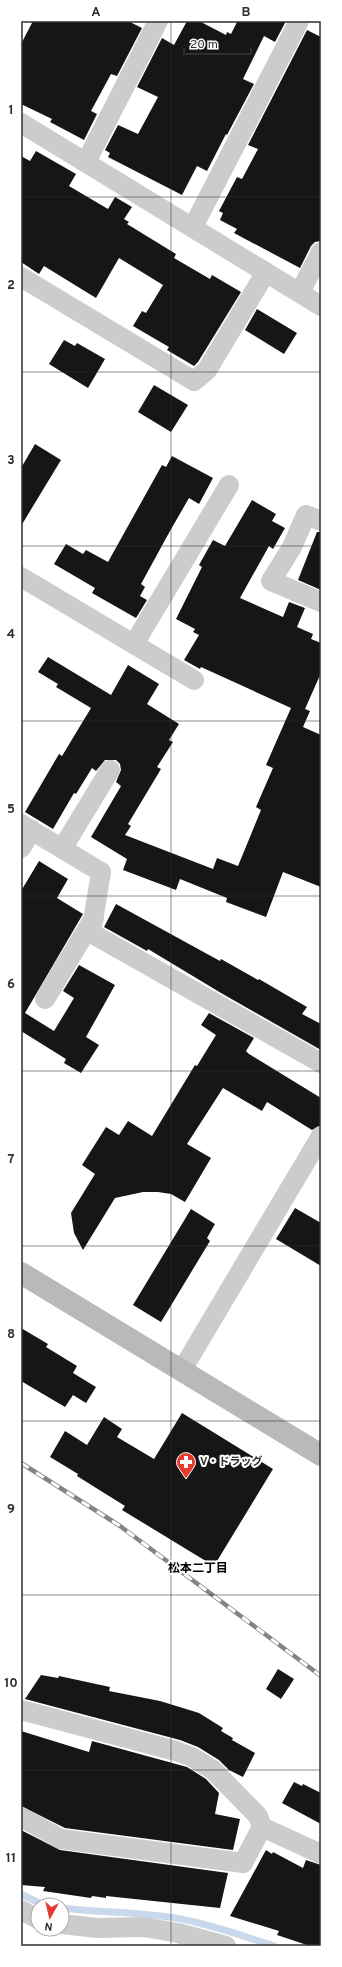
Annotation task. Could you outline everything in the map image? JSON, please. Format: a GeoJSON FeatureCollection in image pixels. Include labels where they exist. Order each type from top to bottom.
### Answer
{"type":"FeatureCollection","features":[{"type":"Feature","properties":{"kind":"street"},"geometry":{"type":"LineString","coordinates":[[86,162],[158,21]]}},
{"type":"Feature","properties":{"kind":"street"},"geometry":{"type":"LineString","coordinates":[[193,227],[299,21]]}},
{"type":"Feature","properties":{"kind":"street"},"geometry":{"type":"LineString","coordinates":[[21,123],[321,306]]}},
{"type":"Feature","properties":{"kind":"street"},"geometry":{"type":"LineString","coordinates":[[300,292],[321,252]]}},
{"type":"Feature","properties":{"kind":"street"},"geometry":{"type":"LineString","coordinates":[[21,277],[194,381],[207,370],[266,272]]}},
{"type":"Feature","properties":{"kind":"street"},"geometry":{"type":"LineString","coordinates":[[134,644],[229,485]]}},
{"type":"Feature","properties":{"kind":"street"},"geometry":{"type":"LineString","coordinates":[[321,522],[306,515],[292,546],[271,581],[321,602]]}},
{"type":"Feature","properties":{"kind":"street"},"geometry":{"type":"LineString","coordinates":[[21,577],[194,680]]}},
{"type":"Feature","properties":{"kind":"street"},"geometry":{"type":"LineString","coordinates":[[62,849],[110,770]]}},
{"type":"Feature","properties":{"kind":"street"},"geometry":{"type":"LineString","coordinates":[[21,848],[26,827],[101,872],[91,933],[321,1063]]}},
{"type":"Feature","properties":{"kind":"street"},"geometry":{"type":"LineString","coordinates":[[44,999],[94,918]]}},
{"type":"Feature","properties":{"kind":"street"},"geometry":{"type":"LineString","coordinates":[[182,1370],[321,1136]]}},
{"type":"Feature","properties":{"kind":"street"},"geometry":{"type":"LineString","coordinates":[[21,1273],[321,1455]]}},
{"type":"Feature","properties":{"kind":"street"},"geometry":{"type":"LineString","coordinates":[[21,1710],[176,1751],[192,1757],[213,1770],[227,1782],[258,1816],[262,1827],[321,1854]]}},
{"type":"Feature","properties":{"kind":"street"},"geometry":{"type":"LineString","coordinates":[[21,1817],[61,1839],[243,1863],[262,1827]]}},
{"type":"Feature","properties":{"kind":"street"},"geometry":{"type":"LineString","coordinates":[[21,1910],[30,1915]]}},
{"type":"Feature","properties":{"kind":"street"},"geometry":{"type":"LineString","coordinates":[[70,1925],[97,1928],[144,1927],[178,1933],[226,1946]]}},
{"type":"Feature","properties":{"kind":"building"},"geometry":{"type":"Polygon","coordinates":[[[33,21],[128,21],[142,28],[117,76],[111,74],[91,111],[97,114],[84,140],[50,122],[52,119],[21,104],[21,44],[33,21]]]}},
{"type":"Feature","properties":{"kind":"building"},"geometry":{"type":"Polygon","coordinates":[[[187,21],[199,21],[226,35],[227,32],[231,34],[237,22],[236,21],[286,21],[275,42],[264,36],[243,79],[254,84],[207,171],[197,166],[182,195],[108,157],[110,153],[105,150],[118,125],[138,134],[158,97],[137,87],[162,38],[174,45],[187,21]]]}},
{"type":"Feature","properties":{"kind":"building"},"geometry":{"type":"Polygon","coordinates":[[[307,30],[321,37],[321,241],[315,242],[311,246],[300,268],[234,233],[237,229],[220,220],[223,213],[219,211],[237,177],[242,179],[258,149],[248,145],[307,30]]]}},
{"type":"Feature","properties":{"kind":"building"},"geometry":{"type":"Polygon","coordinates":[[[36,151],[76,174],[69,186],[108,209],[115,197],[132,207],[124,219],[129,222],[127,224],[176,254],[174,258],[210,279],[212,275],[241,292],[198,362],[194,366],[167,350],[169,347],[133,326],[142,311],[146,313],[163,285],[119,258],[96,298],[44,266],[39,274],[21,262],[21,156],[30,161],[36,151]]]}},
{"type":"Feature","properties":{"kind":"building"},"geometry":{"type":"Polygon","coordinates":[[[257,309],[297,333],[284,354],[245,330],[257,309]]]}},
{"type":"Feature","properties":{"kind":"building"},"geometry":{"type":"Polygon","coordinates":[[[64,340],[75,346],[77,343],[105,359],[88,388],[49,364],[64,340]]]}},
{"type":"Feature","properties":{"kind":"building"},"geometry":{"type":"Polygon","coordinates":[[[154,385],[188,405],[171,432],[138,412],[154,385]]]}},
{"type":"Feature","properties":{"kind":"building"},"geometry":{"type":"Polygon","coordinates":[[[35,444],[61,460],[21,526],[21,468],[35,444]]]}},
{"type":"Feature","properties":{"kind":"building"},"geometry":{"type":"Polygon","coordinates":[[[172,456],[213,478],[199,504],[189,498],[170,531],[141,584],[145,587],[140,596],[147,600],[136,618],[92,593],[95,588],[54,564],[66,544],[83,554],[86,550],[108,562],[162,465],[166,467],[172,456]]]}},
{"type":"Feature","properties":{"kind":"building"},"geometry":{"type":"Polygon","coordinates":[[[252,500],[276,514],[272,521],[285,528],[273,549],[269,546],[240,598],[283,617],[289,602],[305,608],[297,627],[313,634],[311,639],[321,643],[321,673],[305,709],[310,711],[303,727],[321,735],[321,887],[283,872],[266,917],[226,902],[227,898],[180,879],[176,890],[123,870],[127,859],[91,837],[121,786],[116,782],[121,770],[120,764],[116,760],[105,760],[96,771],[92,768],[76,794],[74,793],[53,829],[25,812],[59,754],[62,756],[91,708],[56,687],[58,684],[38,672],[48,657],[111,695],[128,665],[159,684],[147,704],[179,724],[169,740],[173,742],[157,767],[161,769],[128,824],[131,826],[125,835],[213,869],[217,858],[238,866],[261,810],[256,807],[273,768],[266,765],[291,708],[201,667],[200,669],[184,660],[199,635],[193,632],[195,629],[176,619],[202,567],[199,565],[213,540],[225,546],[252,500]]]}},
{"type":"Feature","properties":{"kind":"building"},"geometry":{"type":"Polygon","coordinates":[[[317,532],[321,532],[321,590],[298,580],[317,532]]]}},
{"type":"Feature","properties":{"kind":"building"},"geometry":{"type":"Polygon","coordinates":[[[39,861],[68,879],[57,898],[83,914],[25,1013],[54,1031],[74,998],[63,991],[79,965],[115,985],[86,1037],[99,1045],[81,1073],[64,1063],[66,1059],[21,1031],[21,891],[39,861]]]}},
{"type":"Feature","properties":{"kind":"building"},"geometry":{"type":"Polygon","coordinates":[[[116,904],[220,961],[221,959],[258,980],[259,979],[307,1007],[302,1014],[321,1024],[321,1050],[148,949],[147,951],[104,927],[116,904]]]}},
{"type":"Feature","properties":{"kind":"building"},"geometry":{"type":"Polygon","coordinates":[[[209,1013],[254,1038],[246,1051],[249,1054],[321,1098],[321,1125],[312,1130],[267,1102],[262,1111],[223,1088],[187,1144],[211,1158],[185,1202],[171,1194],[158,1192],[143,1192],[115,1198],[83,1250],[74,1233],[71,1213],[95,1174],[82,1165],[106,1127],[119,1135],[128,1121],[152,1136],[195,1065],[197,1066],[216,1035],[201,1025],[209,1013]]]}},
{"type":"Feature","properties":{"kind":"building"},"geometry":{"type":"Polygon","coordinates":[[[295,1208],[321,1223],[321,1266],[276,1239],[295,1208]]]}},
{"type":"Feature","properties":{"kind":"building"},"geometry":{"type":"Polygon","coordinates":[[[191,1209],[215,1224],[207,1238],[210,1241],[161,1322],[133,1305],[191,1209]]]}},
{"type":"Feature","properties":{"kind":"building"},"geometry":{"type":"Polygon","coordinates":[[[21,1328],[48,1344],[46,1347],[77,1366],[73,1373],[96,1387],[86,1403],[73,1395],[65,1407],[21,1381],[21,1328]]]}},
{"type":"Feature","properties":{"kind":"building","name":"V・ドラッグ"},"geometry":{"type":"Polygon","coordinates":[[[182,1413],[273,1469],[214,1566],[122,1510],[125,1506],[50,1457],[65,1431],[87,1445],[104,1417],[122,1429],[117,1437],[154,1459],[182,1413]]]}},
{"type":"Feature","properties":{"kind":"building"},"geometry":{"type":"Polygon","coordinates":[[[278,1669],[294,1679],[281,1699],[266,1689],[278,1669]]]}},
{"type":"Feature","properties":{"kind":"building"},"geometry":{"type":"Polygon","coordinates":[[[41,1675],[58,1678],[59,1676],[110,1687],[109,1691],[160,1701],[199,1713],[223,1728],[221,1731],[233,1738],[232,1740],[255,1753],[243,1777],[229,1770],[219,1760],[198,1747],[180,1740],[25,1699],[41,1675]]]}},
{"type":"Feature","properties":{"kind":"building"},"geometry":{"type":"Polygon","coordinates":[[[21,1731],[89,1752],[92,1741],[187,1767],[206,1779],[219,1793],[215,1814],[240,1819],[233,1850],[65,1828],[21,1806],[21,1731]]]}},
{"type":"Feature","properties":{"kind":"building"},"geometry":{"type":"Polygon","coordinates":[[[294,1782],[302,1786],[303,1784],[321,1793],[321,1824],[282,1803],[294,1782]]]}},
{"type":"Feature","properties":{"kind":"building"},"geometry":{"type":"Polygon","coordinates":[[[21,1830],[60,1850],[228,1873],[220,1908],[106,1896],[106,1898],[92,1896],[91,1898],[43,1891],[45,1887],[21,1885],[21,1830]]]}},
{"type":"Feature","properties":{"kind":"building"},"geometry":{"type":"Polygon","coordinates":[[[266,1850],[272,1854],[273,1852],[303,1868],[306,1860],[321,1865],[321,1946],[310,1946],[277,1935],[279,1931],[230,1916],[266,1850]]]}},
{"type":"Feature","properties":{"kind":"waterway"},"geometry":{"type":"LineString","coordinates":[[21,1894],[30,1898]]}},
{"type":"Feature","properties":{"kind":"waterway"},"geometry":{"type":"LineString","coordinates":[[70,1909],[147,1914],[187,1920],[212,1926],[275,1946]]}},
{"type":"Feature","properties":{"kind":"railway"},"geometry":{"type":"LineString","coordinates":[[21,1463],[120,1526],[321,1676]]}},
{"type":"Feature","properties":{"kind":"place","name":"V・ドラッグ"},"geometry":{"type":"Point","coordinates":[186,1479]}},
{"type":"Feature","properties":{"kind":"district","name":"松本二丁目"},"geometry":{"type":"Point","coordinates":[198,1569]}}]}
